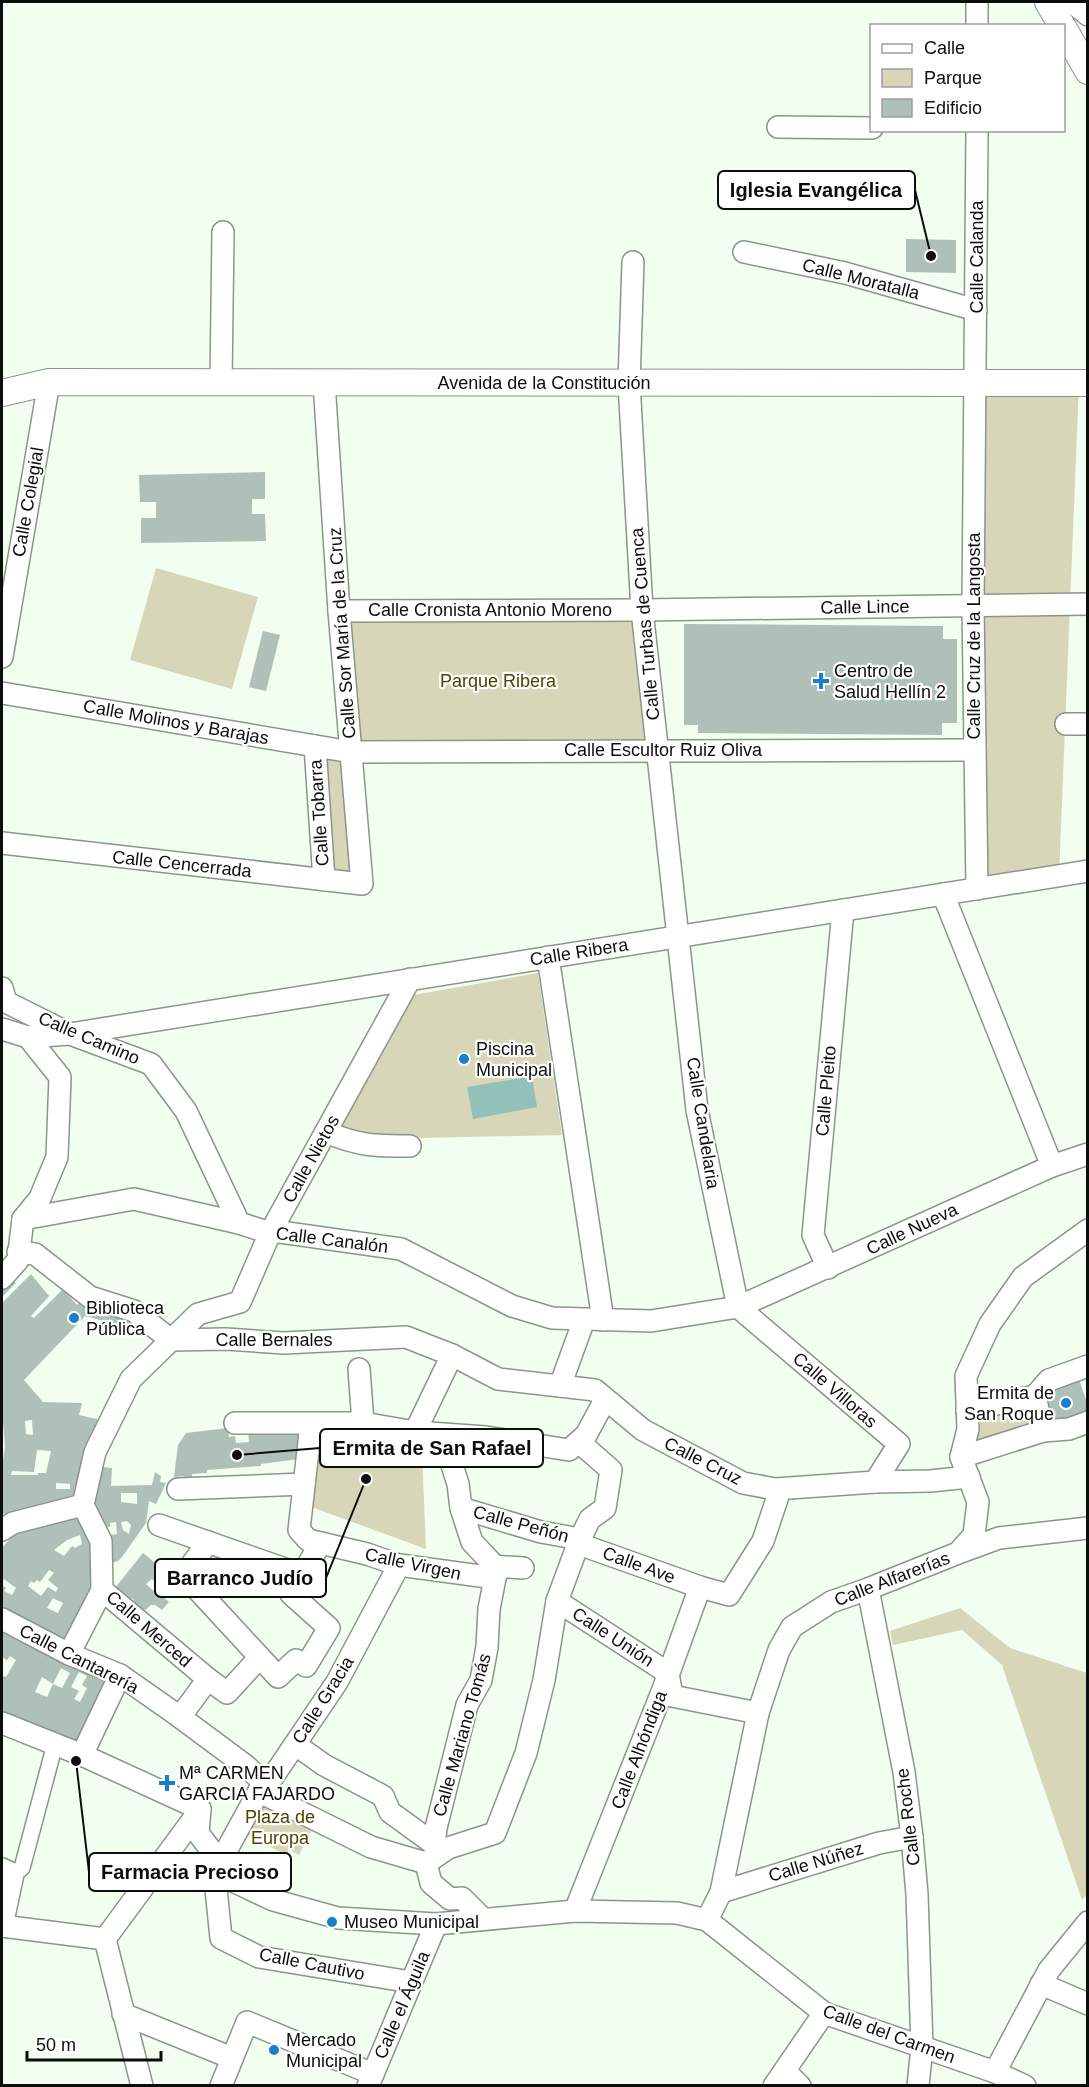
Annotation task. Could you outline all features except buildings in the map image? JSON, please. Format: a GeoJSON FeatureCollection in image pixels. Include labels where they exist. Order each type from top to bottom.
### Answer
{"type":"FeatureCollection","features":[{"type":"Feature","properties":{"kind":"street"},"geometry":{"type":"LineString","coordinates":[[977,2],[977,24]]}},
{"type":"Feature","properties":{"kind":"street"},"geometry":{"type":"LineString","coordinates":[[1048,2],[1061,24]]}},
{"type":"Feature","properties":{"kind":"street"},"geometry":{"type":"LineString","coordinates":[[1072,2],[1088,15]]}},
{"type":"Feature","properties":{"kind":"street"},"geometry":{"type":"LineString","coordinates":[[1065,31],[1088,71]]}},
{"type":"Feature","properties":{"kind":"street"},"geometry":{"type":"LineString","coordinates":[[778,127],[870,128]]}},
{"type":"Feature","properties":{"kind":"street","name":"Calle Calanda"},"geometry":{"type":"LineString","coordinates":[[976,383],[977,132]]}},
{"type":"Feature","properties":{"kind":"street"},"geometry":{"type":"LineString","coordinates":[[220,382],[223,232]]}},
{"type":"Feature","properties":{"kind":"street","name":"Calle Moratalla"},"geometry":{"type":"LineString","coordinates":[[744,252],[845,273],[976,310]]}},
{"type":"Feature","properties":{"kind":"street","name":"Calle Turbas de Cuenca"},"geometry":{"type":"LineString","coordinates":[[633,262],[628,383],[642,610],[678,937]]}},
{"type":"Feature","properties":{"kind":"street","name":"Avenida de la Constitución"},"geometry":{"type":"LineString","coordinates":[[2,393],[49,382],[1088,383]]}},
{"type":"Feature","properties":{"kind":"street","name":"Calle Colegial"},"geometry":{"type":"LineString","coordinates":[[2,657],[49,382]]}},
{"type":"Feature","properties":{"kind":"street","name":"Calle Sor María de la Cruz"},"geometry":{"type":"LineString","coordinates":[[324,382],[339,611],[362,884]]}},
{"type":"Feature","properties":{"kind":"street","name":"Calle Cruz de la Langosta"},"geometry":{"type":"LineString","coordinates":[[976,383],[973,606],[977,889]]}},
{"type":"Feature","properties":{"kind":"street","name":"Calle Lince"},"geometry":{"type":"LineString","coordinates":[[642,610],[1088,604]]}},
{"type":"Feature","properties":{"kind":"street","name":"Calle Cronista Antonio Moreno"},"geometry":{"type":"LineString","coordinates":[[339,611],[642,610]]}},
{"type":"Feature","properties":{"kind":"street","name":"Calle Molinos y Barajas"},"geometry":{"type":"LineString","coordinates":[[2,693],[351,752]]}},
{"type":"Feature","properties":{"kind":"street"},"geometry":{"type":"LineString","coordinates":[[1066,724],[1088,724]]}},
{"type":"Feature","properties":{"kind":"street","name":"Calle Tobarra"},"geometry":{"type":"LineString","coordinates":[[315,746],[324,880]]}},
{"type":"Feature","properties":{"kind":"street","name":"Calle Escultor Ruiz Oliva"},"geometry":{"type":"LineString","coordinates":[[351,752],[975,750]]}},
{"type":"Feature","properties":{"kind":"street","name":"Calle Cencerrada"},"geometry":{"type":"LineString","coordinates":[[2,843],[362,884]]}},
{"type":"Feature","properties":{"kind":"street","name":"Calle Ribera"},"geometry":{"type":"LineString","coordinates":[[2,1029],[28,1036],[70,1034],[1088,871]]}},
{"type":"Feature","properties":{"kind":"street"},"geometry":{"type":"LineString","coordinates":[[943,894],[1052,1166]]}},
{"type":"Feature","properties":{"kind":"street","name":"Calle Pleito"},"geometry":{"type":"LineString","coordinates":[[828,1268],[813,1235],[843,910]]}},
{"type":"Feature","properties":{"kind":"street","name":"Calle Candelaria"},"geometry":{"type":"LineString","coordinates":[[678,937],[697,1110],[738,1307]]}},
{"type":"Feature","properties":{"kind":"street"},"geometry":{"type":"LineString","coordinates":[[548,957],[593,1320],[560,1386]]}},
{"type":"Feature","properties":{"kind":"street","name":"Calle Nietos"},"geometry":{"type":"LineString","coordinates":[[171,1340],[198,1314],[240,1302],[270,1233],[410,980]]}},
{"type":"Feature","properties":{"kind":"street","name":"Calle Camino"},"geometry":{"type":"LineString","coordinates":[[2,988],[6,1002],[70,1034],[151,1064],[186,1111],[239,1223]]}},
{"type":"Feature","properties":{"kind":"street"},"geometry":{"type":"LineString","coordinates":[[2,1278],[18,1260],[23,1219],[40,1198],[57,1156],[60,1077],[28,1036]]}},
{"type":"Feature","properties":{"kind":"street"},"geometry":{"type":"LineString","coordinates":[[326,1132],[348,1142],[372,1146],[410,1146]]}},
{"type":"Feature","properties":{"kind":"street","name":"Calle Nueva"},"geometry":{"type":"LineString","coordinates":[[738,1307],[1052,1166],[1088,1154]]}},
{"type":"Feature","properties":{"kind":"street","name":"Calle Canalón"},"geometry":{"type":"LineString","coordinates":[[23,1219],[135,1199],[239,1223],[270,1233],[280,1232],[401,1249],[512,1306],[552,1318],[651,1321],[738,1307]]}},
{"type":"Feature","properties":{"kind":"street"},"geometry":{"type":"LineString","coordinates":[[961,1457],[968,1429],[966,1376],[990,1324],[1023,1277],[1088,1230]]}},
{"type":"Feature","properties":{"kind":"street"},"geometry":{"type":"LineString","coordinates":[[2,1530],[13,1523],[83,1506],[94,1452],[131,1379],[171,1340],[135,1311],[90,1297],[35,1254],[18,1252]]}},
{"type":"Feature","properties":{"kind":"street","name":"Calle Villoras"},"geometry":{"type":"LineString","coordinates":[[738,1307],[899,1444],[875,1482]]}},
{"type":"Feature","properties":{"kind":"street","name":"Calle Bernales"},"geometry":{"type":"LineString","coordinates":[[171,1340],[226,1339],[284,1342],[406,1337],[452,1355],[498,1379],[560,1386]]}},
{"type":"Feature","properties":{"kind":"street"},"geometry":{"type":"LineString","coordinates":[[415,1432],[452,1355]]}},
{"type":"Feature","properties":{"kind":"street"},"geometry":{"type":"LineString","coordinates":[[967,1410],[1035,1396],[1049,1380],[1088,1366]]}},
{"type":"Feature","properties":{"kind":"street"},"geometry":{"type":"LineString","coordinates":[[359,1369],[363,1423]]}},
{"type":"Feature","properties":{"kind":"street","name":"Calle Cruz"},"geometry":{"type":"LineString","coordinates":[[560,1386],[596,1390],[643,1430],[743,1483],[780,1490],[969,1477]]}},
{"type":"Feature","properties":{"kind":"street"},"geometry":{"type":"LineString","coordinates":[[1035,1396],[1043,1431]]}},
{"type":"Feature","properties":{"kind":"street"},"geometry":{"type":"LineString","coordinates":[[235,1423],[363,1423],[415,1432],[486,1437],[569,1450],[586,1435],[606,1400]]}},
{"type":"Feature","properties":{"kind":"street"},"geometry":{"type":"LineString","coordinates":[[961,1457],[1043,1431],[1069,1429],[1088,1422]]}},
{"type":"Feature","properties":{"kind":"street","name":"Calle Virgen"},"geometry":{"type":"LineString","coordinates":[[310,1424],[299,1530],[308,1540],[367,1554],[399,1565],[494,1572],[523,1568]]}},
{"type":"Feature","properties":{"kind":"street"},"geometry":{"type":"LineString","coordinates":[[260,1792],[371,1848],[434,1853],[495,1833],[526,1753],[544,1680],[557,1601],[590,1519],[605,1508],[611,1470],[579,1442]]}},
{"type":"Feature","properties":{"kind":"street","name":"Calle Alfarerías"},"geometry":{"type":"LineString","coordinates":[[707,1920],[720,1892],[758,1713],[779,1650],[792,1627],[831,1602],[868,1590],[958,1553],[974,1536],[978,1502],[961,1457]]}},
{"type":"Feature","properties":{"kind":"street"},"geometry":{"type":"LineString","coordinates":[[452,1466],[458,1484],[461,1508],[472,1542],[491,1562],[494,1572]]}},
{"type":"Feature","properties":{"kind":"street"},"geometry":{"type":"LineString","coordinates":[[178,1489],[304,1484]]}},
{"type":"Feature","properties":{"kind":"street","name":"Calle Ave"},"geometry":{"type":"LineString","coordinates":[[579,1542],[700,1587],[729,1595],[763,1541],[780,1490]]}},
{"type":"Feature","properties":{"kind":"street","name":"Calle Merced"},"geometry":{"type":"LineString","coordinates":[[83,1506],[101,1541],[102,1590],[227,1693],[259,1658]]}},
{"type":"Feature","properties":{"kind":"street","name":"Calle Peñón"},"geometry":{"type":"LineString","coordinates":[[461,1508],[579,1542]]}},
{"type":"Feature","properties":{"kind":"street"},"geometry":{"type":"LineString","coordinates":[[159,1525],[302,1575]]}},
{"type":"Feature","properties":{"kind":"street"},"geometry":{"type":"LineString","coordinates":[[958,1553],[999,1538],[1088,1528]]}},
{"type":"Feature","properties":{"kind":"street"},"geometry":{"type":"LineString","coordinates":[[208,1542],[184,1575],[278,1677],[296,1660],[306,1666],[328,1628],[291,1594],[320,1544]]}},
{"type":"Feature","properties":{"kind":"street","name":"Calle Gracia"},"geometry":{"type":"LineString","coordinates":[[220,1862],[260,1792],[296,1744],[350,1659],[399,1565]]}},
{"type":"Feature","properties":{"kind":"street","name":"Calle Mariano Tomás"},"geometry":{"type":"LineString","coordinates":[[434,1853],[436,1828],[467,1705],[481,1680],[487,1647],[494,1572]]}},
{"type":"Feature","properties":{"kind":"street","name":"Calle Alhóndiga"},"geometry":{"type":"LineString","coordinates":[[575,1911],[662,1692],[700,1587]]}},
{"type":"Feature","properties":{"kind":"street"},"geometry":{"type":"LineString","coordinates":[[69,1654],[102,1590]]}},
{"type":"Feature","properties":{"kind":"street","name":"Calle Roche"},"geometry":{"type":"LineString","coordinates":[[868,1590],[903,1772],[912,1837],[917,1894],[922,2047],[918,2085]]}},
{"type":"Feature","properties":{"kind":"street","name":"Calle Unión"},"geometry":{"type":"LineString","coordinates":[[557,1601],[668,1673]]}},
{"type":"Feature","properties":{"kind":"street","name":"Calle Cantarería"},"geometry":{"type":"LineString","coordinates":[[2,1619],[69,1654],[120,1675],[180,1717],[254,1774],[263,1782],[260,1792]]}},
{"type":"Feature","properties":{"kind":"street"},"geometry":{"type":"LineString","coordinates":[[668,1673],[672,1696],[758,1713]]}},
{"type":"Feature","properties":{"kind":"street"},"geometry":{"type":"LineString","coordinates":[[82,1755],[120,1675]]}},
{"type":"Feature","properties":{"kind":"street"},"geometry":{"type":"LineString","coordinates":[[180,1717],[208,1679]]}},
{"type":"Feature","properties":{"kind":"street"},"geometry":{"type":"LineString","coordinates":[[2,1723],[82,1755],[200,1809]]}},
{"type":"Feature","properties":{"kind":"street"},"geometry":{"type":"LineString","coordinates":[[55,1744],[22,1868],[7,1872],[2,1926],[105,1940]]}},
{"type":"Feature","properties":{"kind":"street"},"geometry":{"type":"LineString","coordinates":[[296,1744],[324,1765],[382,1796],[390,1812],[434,1853]]}},
{"type":"Feature","properties":{"kind":"street"},"geometry":{"type":"LineString","coordinates":[[200,1809],[198,1833],[235,1882],[273,1900],[338,1918],[436,1924],[575,1911],[677,1913],[707,1920]]}},
{"type":"Feature","properties":{"kind":"street"},"geometry":{"type":"LineString","coordinates":[[142,2085],[105,1940],[200,1809]]}},
{"type":"Feature","properties":{"kind":"street","name":"Calle Núñez"},"geometry":{"type":"LineString","coordinates":[[720,1892],[879,1843],[912,1837]]}},
{"type":"Feature","properties":{"kind":"street"},"geometry":{"type":"LineString","coordinates":[[434,1853],[431,1882],[450,1899],[462,1898],[483,1918]]}},
{"type":"Feature","properties":{"kind":"street","name":"Calle Cautivo"},"geometry":{"type":"LineString","coordinates":[[220,1862],[216,1889],[221,1938],[259,1957],[411,1982]]}},
{"type":"Feature","properties":{"kind":"street","name":"Calle del Carmen"},"geometry":{"type":"LineString","coordinates":[[707,1920],[824,2013],[995,2072],[1025,2085]]}},
{"type":"Feature","properties":{"kind":"street"},"geometry":{"type":"LineString","coordinates":[[995,2072],[1041,1984],[1088,1922]]}},
{"type":"Feature","properties":{"kind":"street","name":"Calle el Águila"},"geometry":{"type":"LineString","coordinates":[[370,2080],[436,1924]]}},
{"type":"Feature","properties":{"kind":"street"},"geometry":{"type":"LineString","coordinates":[[1041,1984],[1088,2004]]}},
{"type":"Feature","properties":{"kind":"street"},"geometry":{"type":"LineString","coordinates":[[786,2081],[824,2013]]}},
{"type":"Feature","properties":{"kind":"street"},"geometry":{"type":"LineString","coordinates":[[123,2014],[232,2058]]}},
{"type":"Feature","properties":{"kind":"street"},"geometry":{"type":"LineString","coordinates":[[221,2085],[247,2022],[370,2080]]}},
{"type":"Feature","properties":{"kind":"green space"},"geometry":{"type":"Polygon","coordinates":[[[976,383],[1079,383],[1059,876],[977,889],[976,383]]]}},
{"type":"Feature","properties":{"kind":"green space"},"geometry":{"type":"Polygon","coordinates":[[[156,568],[258,597],[232,689],[130,660],[156,568]]]}},
{"type":"Feature","properties":{"kind":"green space","name":"Parque Ribera"},"geometry":{"type":"Polygon","coordinates":[[[642,610],[656,750],[351,752],[339,611],[642,610]]]}},
{"type":"Feature","properties":{"kind":"green space"},"geometry":{"type":"Polygon","coordinates":[[[315,746],[351,752],[362,884],[324,880],[315,746]]]}},
{"type":"Feature","properties":{"kind":"green space","name":"Piscina Municipal"},"geometry":{"type":"Polygon","coordinates":[[[538,973],[562,1135],[373,1139],[342,1130],[341,1124],[413,995],[538,973]]]}},
{"type":"Feature","properties":{"kind":"green space"},"geometry":{"type":"Polygon","coordinates":[[[1035,1398],[1043,1429],[962,1454],[967,1410],[1035,1398]]]}},
{"type":"Feature","properties":{"kind":"green space"},"geometry":{"type":"Polygon","coordinates":[[[312,1450],[422,1453],[426,1549],[306,1505],[312,1450]]]}},
{"type":"Feature","properties":{"kind":"green space"},"geometry":{"type":"Polygon","coordinates":[[[960,1608],[1010,1648],[1087,1673],[1088,1893],[1082,1900],[1002,1665],[962,1630],[893,1645],[890,1631],[960,1608]]]}},
{"type":"Feature","properties":{"kind":"green space","name":"Plaza de Europa"},"geometry":{"type":"Polygon","coordinates":[[[263,1795],[316,1822],[299,1855],[289,1850],[286,1855],[244,1833],[263,1795]]]}},
{"type":"Feature","properties":{"kind":"water"},"geometry":{"type":"Polygon","coordinates":[[[532,1076],[537,1107],[473,1119],[467,1087],[532,1076]]]}},
{"type":"Feature","properties":{"kind":"place","name":"Iglesia Evangélica"},"geometry":{"type":"Point","coordinates":[931,256]}},
{"type":"Feature","properties":{"kind":"place","name":"Centro de Salud Hellín 2"},"geometry":{"type":"Point","coordinates":[821,681]}},
{"type":"Feature","properties":{"kind":"place","name":"Piscina Municipal"},"geometry":{"type":"Point","coordinates":[464,1059]}},
{"type":"Feature","properties":{"kind":"place","name":"Biblioteca Pública"},"geometry":{"type":"Point","coordinates":[74,1318]}},
{"type":"Feature","properties":{"kind":"place","name":"Ermita de San Roque"},"geometry":{"type":"Point","coordinates":[1066,1403]}},
{"type":"Feature","properties":{"kind":"place","name":"Ermita de San Rafael"},"geometry":{"type":"Point","coordinates":[237,1455]}},
{"type":"Feature","properties":{"kind":"place","name":"Barranco Judío"},"geometry":{"type":"Point","coordinates":[366,1479]}},
{"type":"Feature","properties":{"kind":"place","name":"Farmacia Precioso"},"geometry":{"type":"Point","coordinates":[76,1761]}},
{"type":"Feature","properties":{"kind":"place","name":"Mª CARMEN GARCIA FAJARDO"},"geometry":{"type":"Point","coordinates":[167,1783]}},
{"type":"Feature","properties":{"kind":"place","name":"Museo Municipal"},"geometry":{"type":"Point","coordinates":[332,1922]}},
{"type":"Feature","properties":{"kind":"place","name":"Mercado Municipal"},"geometry":{"type":"Point","coordinates":[274,2050]}}]}
